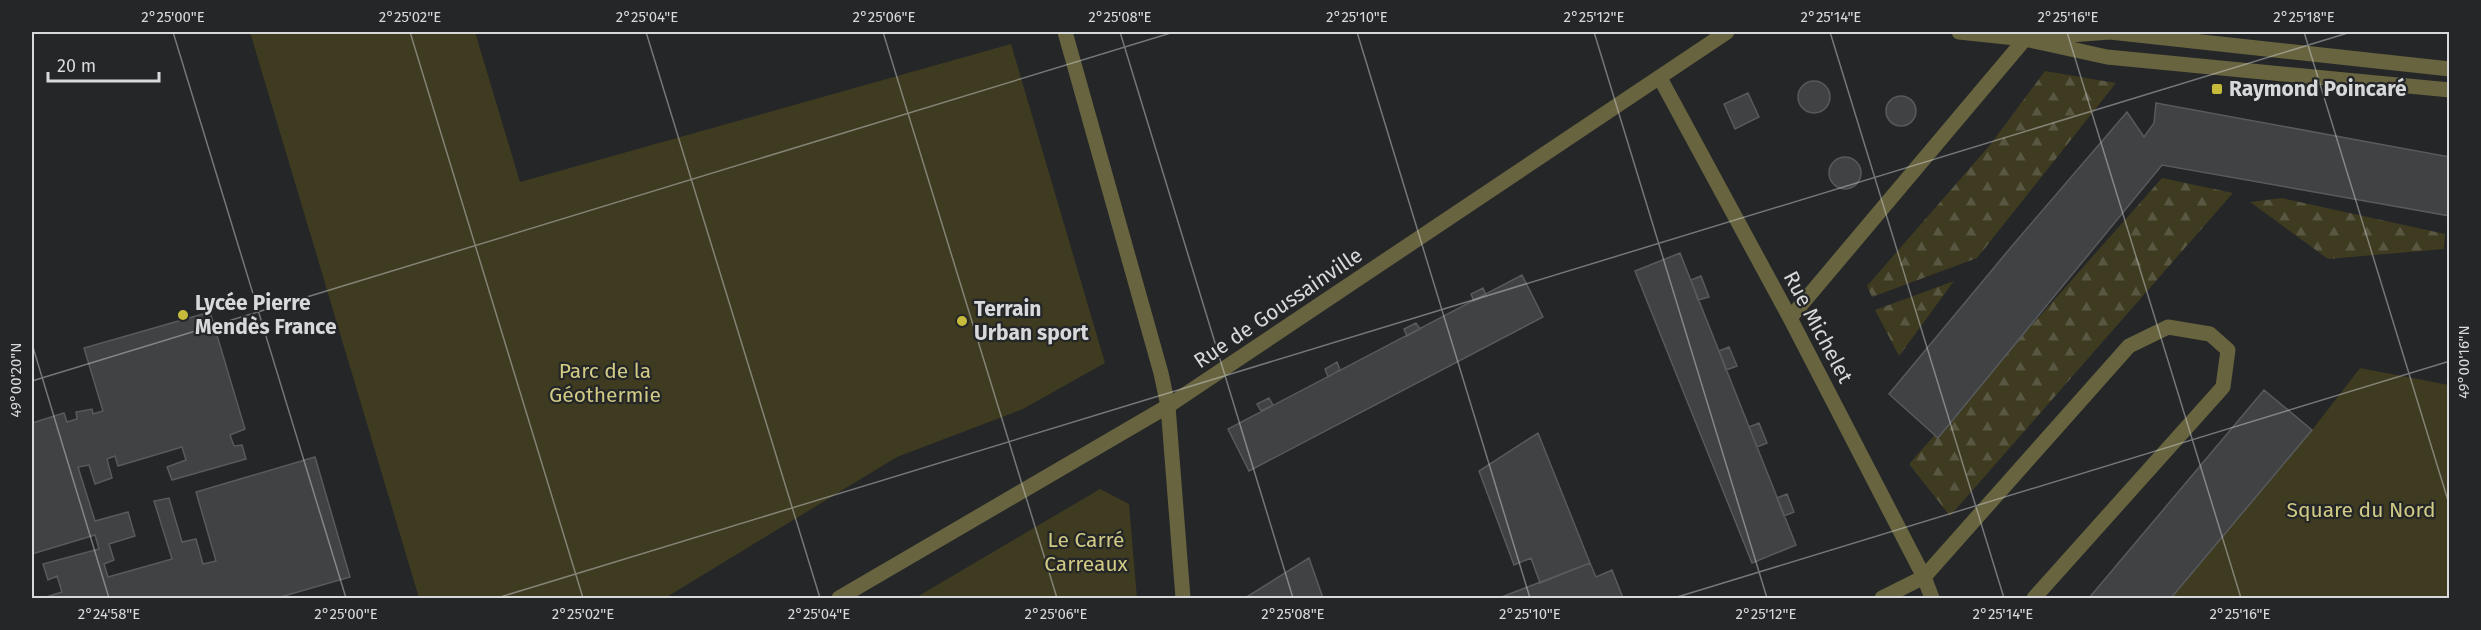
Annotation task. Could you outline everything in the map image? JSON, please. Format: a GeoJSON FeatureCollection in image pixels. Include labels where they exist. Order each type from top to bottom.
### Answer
{"type":"FeatureCollection","features":[{"type":"Feature","properties":{"kind":"street"},"geometry":{"type":"LineString","coordinates":[[1065,32],[1161,373],[1168,406],[1183,598]]}},
{"type":"Feature","properties":{"kind":"street","name":"Rue de Goussainville"},"geometry":{"type":"LineString","coordinates":[[839,598],[1168,406],[1726,32]]}},
{"type":"Feature","properties":{"kind":"street"},"geometry":{"type":"LineString","coordinates":[[1959,32],[2028,35],[2110,32],[2450,69]]}},
{"type":"Feature","properties":{"kind":"street"},"geometry":{"type":"LineString","coordinates":[[2028,35],[2107,57],[2450,90]]}},
{"type":"Feature","properties":{"kind":"street"},"geometry":{"type":"LineString","coordinates":[[1790,318],[2028,35]]}},
{"type":"Feature","properties":{"kind":"street","name":"Rue Michelet"},"geometry":{"type":"LineString","coordinates":[[1660,78],[1790,318],[1924,577],[1932,598]]}},
{"type":"Feature","properties":{"kind":"street"},"geometry":{"type":"LineString","coordinates":[[1882,598],[1924,577],[2129,346],[2168,327],[2210,334],[2228,350],[2223,387],[2034,598]]}},
{"type":"Feature","properties":{"kind":"green space","name":"Parc de la Géothermie"},"geometry":{"type":"Polygon","coordinates":[[[250,32],[475,32],[520,182],[1011,44],[1105,363],[1023,409],[897,457],[665,598],[419,598],[250,32]]]}},
{"type":"Feature","properties":{"kind":"green space"},"geometry":{"type":"Polygon","coordinates":[[[2045,71],[2116,83],[1977,258],[1872,297],[1867,286],[1990,145],[2045,71]]]}},
{"type":"Feature","properties":{"kind":"green space"},"geometry":{"type":"Polygon","coordinates":[[[2162,178],[2233,193],[1950,516],[1909,464],[2162,178]]]}},
{"type":"Feature","properties":{"kind":"green space"},"geometry":{"type":"Polygon","coordinates":[[[2282,198],[2445,234],[2444,249],[2328,259],[2250,202],[2282,198]]]}},
{"type":"Feature","properties":{"kind":"green space"},"geometry":{"type":"Polygon","coordinates":[[[1954,281],[1899,356],[1875,310],[1954,281]]]}},
{"type":"Feature","properties":{"kind":"green space","name":"Square du Nord"},"geometry":{"type":"Polygon","coordinates":[[[2360,368],[2449,385],[2449,598],[2171,598],[2312,430],[2360,368]]]}},
{"type":"Feature","properties":{"kind":"green space","name":"Le Carré Carreaux"},"geometry":{"type":"Polygon","coordinates":[[[1100,489],[1129,504],[1137,598],[915,598],[1100,489]]]}},
{"type":"Feature","properties":{"kind":"building"},"geometry":{"type":"Polygon","coordinates":[[[1814,81],[1825,86],[1830,97],[1825,108],[1814,113],[1803,108],[1798,97],[1803,86],[1814,81]]]}},
{"type":"Feature","properties":{"kind":"building"},"geometry":{"type":"Polygon","coordinates":[[[1748,93],[1759,117],[1735,129],[1724,104],[1748,93]]]}},
{"type":"Feature","properties":{"kind":"building"},"geometry":{"type":"Polygon","coordinates":[[[1901,96],[1912,100],[1916,111],[1912,122],[1901,126],[1890,122],[1886,111],[1890,100],[1901,96]]]}},
{"type":"Feature","properties":{"kind":"building"},"geometry":{"type":"Polygon","coordinates":[[[2156,103],[2450,157],[2450,216],[2162,165],[1938,438],[1889,394],[2127,112],[2144,137],[2154,123],[2156,103]]]}},
{"type":"Feature","properties":{"kind":"building"},"geometry":{"type":"Polygon","coordinates":[[[1845,157],[1856,162],[1861,173],[1856,184],[1845,189],[1834,184],[1829,173],[1834,162],[1845,157]]]}},
{"type":"Feature","properties":{"kind":"building"},"geometry":{"type":"Polygon","coordinates":[[[1680,253],[1796,545],[1752,563],[1635,271],[1680,253]]]}},
{"type":"Feature","properties":{"kind":"building"},"geometry":{"type":"Polygon","coordinates":[[[1522,275],[1543,317],[1249,471],[1228,429],[1522,275]]]}},
{"type":"Feature","properties":{"kind":"building"},"geometry":{"type":"Polygon","coordinates":[[[1701,276],[1709,297],[1698,300],[1691,280],[1701,276]]]}},
{"type":"Feature","properties":{"kind":"building"},"geometry":{"type":"Polygon","coordinates":[[[1483,288],[1486,295],[1474,301],[1471,294],[1483,288]]]}},
{"type":"Feature","properties":{"kind":"building"},"geometry":{"type":"Polygon","coordinates":[[[210,312],[245,429],[230,435],[234,446],[242,445],[246,459],[172,480],[167,467],[186,460],[182,447],[118,466],[115,456],[107,459],[112,478],[95,484],[89,465],[78,467],[95,521],[128,512],[135,536],[109,544],[114,560],[104,564],[108,577],[172,559],[154,501],[169,498],[182,542],[196,539],[203,564],[216,561],[196,492],[315,457],[350,577],[277,598],[43,598],[62,592],[57,576],[48,580],[43,564],[99,549],[95,535],[32,554],[32,423],[64,413],[67,422],[77,419],[76,412],[92,409],[93,414],[103,411],[84,348],[210,312]]]}},
{"type":"Feature","properties":{"kind":"building"},"geometry":{"type":"Polygon","coordinates":[[[1416,323],[1420,329],[1407,336],[1404,329],[1416,323]]]}},
{"type":"Feature","properties":{"kind":"building"},"geometry":{"type":"Polygon","coordinates":[[[1729,347],[1737,366],[1726,370],[1719,351],[1729,347]]]}},
{"type":"Feature","properties":{"kind":"building"},"geometry":{"type":"Polygon","coordinates":[[[1337,362],[1340,370],[1328,377],[1325,369],[1337,362]]]}},
{"type":"Feature","properties":{"kind":"building"},"geometry":{"type":"Polygon","coordinates":[[[2264,390],[2312,430],[2171,598],[2089,598],[2264,390]]]}},
{"type":"Feature","properties":{"kind":"building"},"geometry":{"type":"Polygon","coordinates":[[[1269,398],[1273,405],[1261,411],[1257,404],[1269,398]]]}},
{"type":"Feature","properties":{"kind":"building"},"geometry":{"type":"Polygon","coordinates":[[[1759,423],[1767,443],[1757,447],[1749,427],[1759,423]]]}},
{"type":"Feature","properties":{"kind":"building"},"geometry":{"type":"Polygon","coordinates":[[[1538,433],[1590,563],[1540,583],[1531,558],[1514,565],[1479,471],[1538,433]]]}},
{"type":"Feature","properties":{"kind":"building"},"geometry":{"type":"Polygon","coordinates":[[[1787,494],[1794,512],[1784,516],[1777,498],[1787,494]]]}},
{"type":"Feature","properties":{"kind":"building"},"geometry":{"type":"Polygon","coordinates":[[[1309,558],[1323,598],[1245,598],[1309,558]]]}},
{"type":"Feature","properties":{"kind":"building"},"geometry":{"type":"Polygon","coordinates":[[[1590,563],[1596,577],[1612,570],[1623,598],[1499,598],[1590,563]]]}},
{"type":"Feature","properties":{"kind":"place","name":"Raymond Poincaré"},"geometry":{"type":"Point","coordinates":[2217,89]}},
{"type":"Feature","properties":{"kind":"place","name":"Lycée Pierre Mendès France"},"geometry":{"type":"Point","coordinates":[183,315]}},
{"type":"Feature","properties":{"kind":"place","name":"Terrain Urban sport"},"geometry":{"type":"Point","coordinates":[962,321]}}]}
